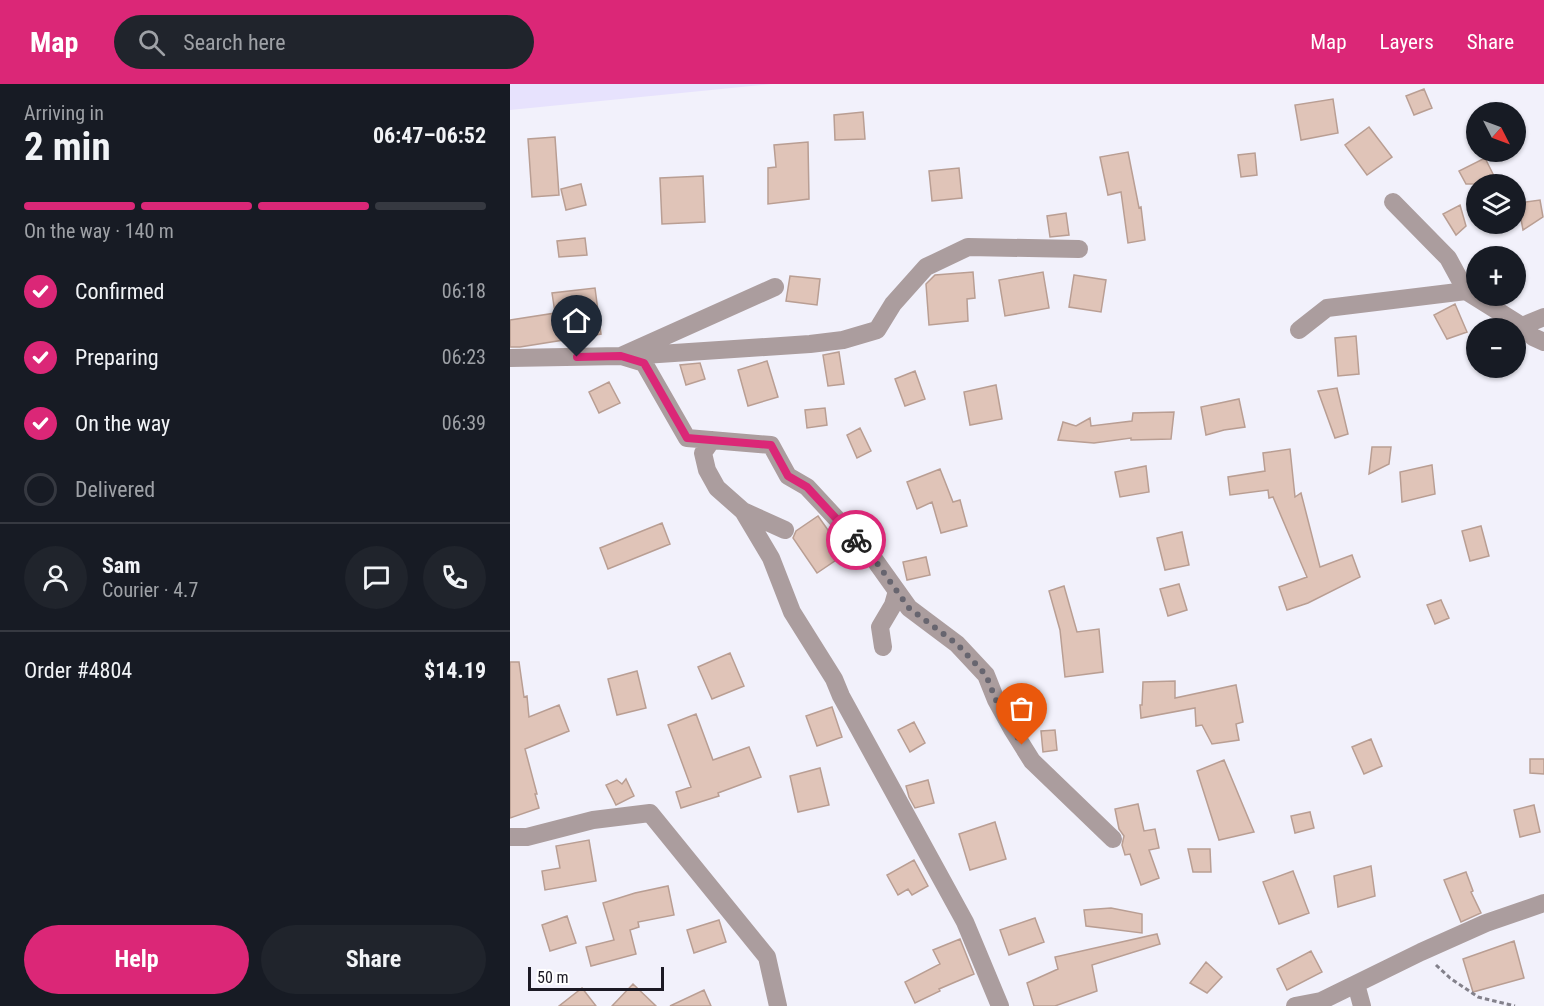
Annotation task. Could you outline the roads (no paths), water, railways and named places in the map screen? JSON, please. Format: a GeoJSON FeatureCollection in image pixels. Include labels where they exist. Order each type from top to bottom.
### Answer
{"type":"FeatureCollection","features":[{"type":"Feature","properties":{"kind":"street"},"geometry":{"type":"LineString","coordinates":[[1299,330],[1328,308],[1466,291],[1448,258],[1393,202]]}},
{"type":"Feature","properties":{"kind":"street"},"geometry":{"type":"LineString","coordinates":[[510,358],[621,356],[843,340],[877,330],[894,304],[926,267],[968,247],[1079,249]]}},
{"type":"Feature","properties":{"kind":"street"},"geometry":{"type":"LineString","coordinates":[[621,356],[775,287]]}},
{"type":"Feature","properties":{"kind":"street"},"geometry":{"type":"LineString","coordinates":[[1490,306],[1509,318]]}},
{"type":"Feature","properties":{"kind":"street"},"geometry":{"type":"LineString","coordinates":[[1526,324],[1544,317]]}},
{"type":"Feature","properties":{"kind":"street"},"geometry":{"type":"LineString","coordinates":[[1526,330],[1533,338],[1544,342]]}},
{"type":"Feature","properties":{"kind":"street"},"geometry":{"type":"LineString","coordinates":[[621,356],[644,363],[687,438],[771,445],[788,476],[807,487],[874,559],[909,608],[957,644],[986,675],[1006,719],[1032,761],[1113,839]]}},
{"type":"Feature","properties":{"kind":"street"},"geometry":{"type":"LineString","coordinates":[[712,440],[703,453],[706,470],[717,488],[743,511],[785,530]]}},
{"type":"Feature","properties":{"kind":"street"},"geometry":{"type":"LineString","coordinates":[[743,511],[771,558],[792,612],[834,679],[965,922],[1000,1006]]}},
{"type":"Feature","properties":{"kind":"street"},"geometry":{"type":"LineString","coordinates":[[883,647],[880,627],[897,591]]}},
{"type":"Feature","properties":{"kind":"street"},"geometry":{"type":"LineString","coordinates":[[510,837],[527,837],[593,820],[650,813],[767,957],[778,1006]]}},
{"type":"Feature","properties":{"kind":"street"},"geometry":{"type":"LineString","coordinates":[[1295,1006],[1321,1001],[1486,923],[1544,903]]}},
{"type":"Feature","properties":{"kind":"street"},"geometry":{"type":"LineString","coordinates":[[1356,984],[1362,1006]]}}]}
